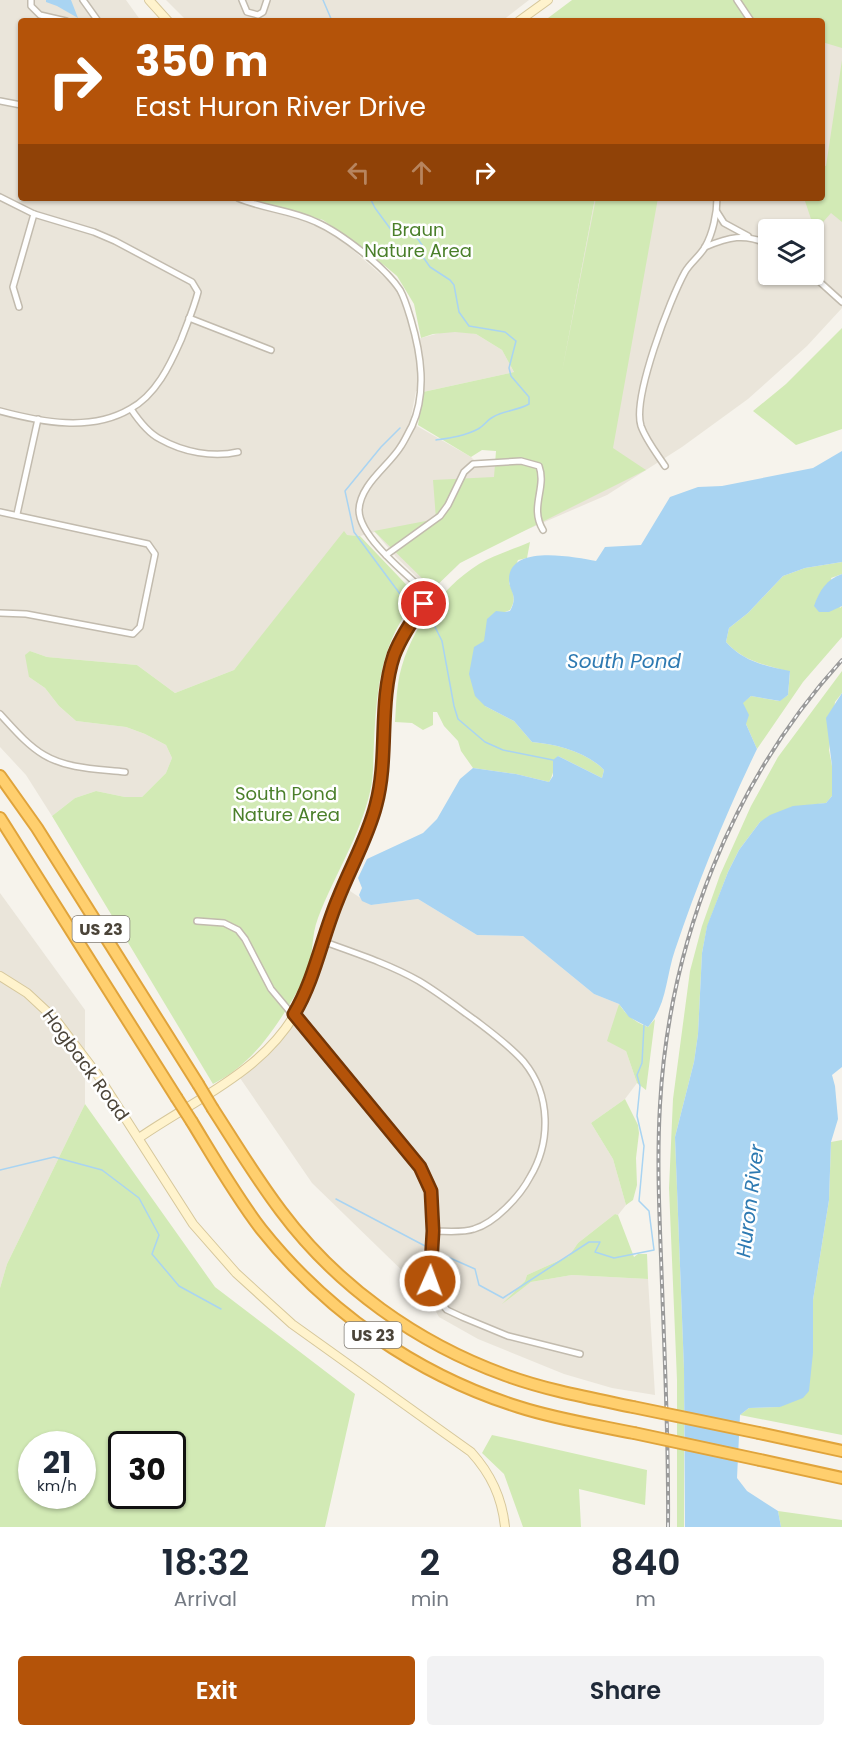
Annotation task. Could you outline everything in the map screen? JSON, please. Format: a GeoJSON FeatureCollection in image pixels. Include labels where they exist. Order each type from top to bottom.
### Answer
{"type":"FeatureCollection","features":[{"type":"Feature","properties":{"kind":"highway","name":"US 23"},"geometry":{"type":"LineString","coordinates":[[0,776],[37,828],[261,1184],[304,1239],[329,1266],[381,1308],[430,1341],[497,1372],[560,1391],[842,1450]]}},
{"type":"Feature","properties":{"kind":"highway","name":"US 23"},"geometry":{"type":"LineString","coordinates":[[0,818],[242,1203],[285,1258],[316,1288],[374,1336],[420,1365],[477,1392],[518,1407],[554,1417],[842,1478]]}},
{"type":"Feature","properties":{"kind":"highway"},"geometry":{"type":"LineString","coordinates":[[780,1464],[842,1484]]}},
{"type":"Feature","properties":{"kind":"main road"},"geometry":{"type":"LineString","coordinates":[[149,0],[165,18]]}},
{"type":"Feature","properties":{"kind":"main road"},"geometry":{"type":"LineString","coordinates":[[523,18],[548,0]]}},
{"type":"Feature","properties":{"kind":"main road"},"geometry":{"type":"LineString","coordinates":[[139,1138],[246,1069],[277,1038],[294,1014],[309,982],[322,941],[376,807],[383,759],[390,670],[394,654],[415,615],[424,604]]}},
{"type":"Feature","properties":{"kind":"main road","name":"Hogback Road"},"geometry":{"type":"LineString","coordinates":[[0,976],[27,993],[56,1020],[97,1074],[210,1246],[256,1293],[292,1324],[471,1452],[491,1477],[501,1501],[505,1527]]}},
{"type":"Feature","properties":{"kind":"street"},"geometry":{"type":"LineString","coordinates":[[31,0],[31,6],[38,13],[56,18]]}},
{"type":"Feature","properties":{"kind":"street"},"geometry":{"type":"LineString","coordinates":[[83,0],[96,18]]}},
{"type":"Feature","properties":{"kind":"street"},"geometry":{"type":"LineString","coordinates":[[242,0],[247,12],[258,15],[263,12],[267,0]]}},
{"type":"Feature","properties":{"kind":"street"},"geometry":{"type":"LineString","coordinates":[[737,0],[749,18]]}},
{"type":"Feature","properties":{"kind":"street"},"geometry":{"type":"LineString","coordinates":[[0,101],[18,104]]}},
{"type":"Feature","properties":{"kind":"street"},"geometry":{"type":"LineString","coordinates":[[0,198],[34,214],[94,232],[115,241],[192,282],[198,292],[174,357],[151,392],[131,409],[92,421],[69,423],[0,411]]}},
{"type":"Feature","properties":{"kind":"street"},"geometry":{"type":"LineString","coordinates":[[246,201],[313,220],[328,227],[387,273],[400,291],[407,306],[418,346],[422,379],[418,406],[413,424],[401,447],[362,496],[359,510],[363,524],[386,555],[430,596]]}},
{"type":"Feature","properties":{"kind":"street"},"geometry":{"type":"LineString","coordinates":[[665,466],[641,426],[640,407],[646,377],[667,311],[686,270],[705,247],[717,212],[717,201]]}},
{"type":"Feature","properties":{"kind":"street"},"geometry":{"type":"LineString","coordinates":[[717,212],[724,223],[758,240]]}},
{"type":"Feature","properties":{"kind":"street"},"geometry":{"type":"LineString","coordinates":[[19,307],[13,287],[34,214]]}},
{"type":"Feature","properties":{"kind":"street"},"geometry":{"type":"LineString","coordinates":[[705,247],[718,242],[749,237]]}},
{"type":"Feature","properties":{"kind":"street"},"geometry":{"type":"LineString","coordinates":[[823,285],[842,302]]}},
{"type":"Feature","properties":{"kind":"street"},"geometry":{"type":"LineString","coordinates":[[189,318],[271,350]]}},
{"type":"Feature","properties":{"kind":"street"},"geometry":{"type":"LineString","coordinates":[[131,409],[142,424],[159,439],[177,447],[222,456],[238,452]]}},
{"type":"Feature","properties":{"kind":"street"},"geometry":{"type":"LineString","coordinates":[[17,514],[38,419]]}},
{"type":"Feature","properties":{"kind":"street"},"geometry":{"type":"LineString","coordinates":[[386,555],[440,516],[464,472],[473,464],[520,461],[539,466],[542,478],[536,509],[538,522],[543,530]]}},
{"type":"Feature","properties":{"kind":"street"},"geometry":{"type":"LineString","coordinates":[[0,512],[148,544],[155,554],[140,627],[133,634],[26,614],[0,613]]}},
{"type":"Feature","properties":{"kind":"street"},"geometry":{"type":"LineString","coordinates":[[0,714],[28,744],[43,755],[61,763],[125,772]]}},
{"type":"Feature","properties":{"kind":"street"},"geometry":{"type":"LineString","coordinates":[[197,921],[224,923],[238,930],[249,945],[271,988],[420,1167],[431,1191],[433,1231],[430,1281],[440,1302],[447,1310],[508,1336],[580,1354]]}},
{"type":"Feature","properties":{"kind":"street"},"geometry":{"type":"LineString","coordinates":[[322,941],[376,960],[437,993],[494,1034],[516,1053],[537,1084],[547,1124],[539,1160],[526,1185],[508,1206],[474,1229],[433,1231]]}},
{"type":"Feature","properties":{"kind":"shaded area"},"geometry":{"type":"Polygon","coordinates":[[[0,0],[126,0],[139,18],[18,18],[18,201],[239,201],[322,227],[347,245],[394,286],[399,294],[414,340],[443,332],[466,332],[476,334],[502,350],[514,372],[423,392],[416,391],[410,422],[471,457],[479,465],[546,456],[594,201],[825,201],[825,18],[631,18],[634,0],[842,0],[842,308],[807,346],[748,399],[682,447],[607,495],[491,545],[460,563],[433,589],[429,589],[396,557],[375,532],[360,536],[347,535],[234,670],[175,693],[137,665],[47,657],[30,651],[29,677],[45,688],[59,706],[76,721],[126,727],[145,734],[166,745],[172,758],[166,773],[142,797],[125,797],[96,791],[75,798],[52,816],[26,775],[0,747],[0,0]]]}},
{"type":"Feature","properties":{"kind":"shaded area"},"geometry":{"type":"Polygon","coordinates":[[[166,0],[529,0],[506,18],[184,18],[166,0]]]}},
{"type":"Feature","properties":{"kind":"shaded area"},"geometry":{"type":"Polygon","coordinates":[[[347,889],[371,905],[418,899],[477,935],[523,936],[594,994],[619,1004],[618,1010],[626,1051],[637,1083],[625,1099],[591,1123],[613,1159],[626,1205],[618,1215],[615,1214],[578,1243],[569,1256],[527,1275],[525,1281],[507,1299],[531,1282],[572,1275],[648,1279],[655,1395],[612,1388],[564,1374],[478,1339],[439,1317],[427,1296],[415,1283],[312,1183],[240,1078],[292,1026],[302,1009],[334,918],[347,889]]]}},
{"type":"Feature","properties":{"kind":"shaded area"},"geometry":{"type":"Polygon","coordinates":[[[0,893],[85,1010],[85,1104],[7,1264],[0,1288],[0,893]]]}},
{"type":"Feature","properties":{"kind":"green space"},"geometry":{"type":"Polygon","coordinates":[[[572,0],[842,0],[842,48],[825,43],[825,18],[548,18],[572,0]]]}},
{"type":"Feature","properties":{"kind":"green space"},"geometry":{"type":"Polygon","coordinates":[[[842,60],[842,222],[831,213],[824,221],[824,219],[811,219],[805,201],[825,201],[825,166],[842,60]]]}},
{"type":"Feature","properties":{"kind":"green space","name":"Braun Nature Area"},"geometry":{"type":"Polygon","coordinates":[[[256,201],[594,201],[562,372],[595,201],[657,201],[613,448],[646,470],[460,563],[433,589],[374,531],[436,519],[433,480],[494,477],[496,451],[482,450],[471,457],[418,425],[423,392],[514,372],[502,350],[476,334],[455,332],[433,334],[421,338],[414,304],[397,276],[323,220],[256,201]]]}},
{"type":"Feature","properties":{"kind":"green space"},"geometry":{"type":"Polygon","coordinates":[[[842,328],[842,429],[796,445],[753,411],[786,384],[842,328]]]}},
{"type":"Feature","properties":{"kind":"green space","name":"South Pond Nature Area"},"geometry":{"type":"Polygon","coordinates":[[[344,531],[347,535],[360,536],[418,597],[396,630],[383,665],[377,702],[373,773],[366,808],[318,918],[311,958],[305,976],[273,1030],[256,1051],[236,1069],[213,1084],[52,816],[75,798],[96,791],[125,797],[142,797],[166,773],[172,758],[166,745],[145,734],[126,727],[76,721],[59,706],[45,688],[29,677],[25,655],[30,651],[47,657],[137,665],[175,693],[234,670],[344,531]]]}},
{"type":"Feature","properties":{"kind":"green space"},"geometry":{"type":"Polygon","coordinates":[[[530,542],[527,558],[518,560],[509,583],[514,600],[510,610],[505,612],[485,706],[514,721],[532,742],[561,747],[589,758],[604,770],[602,778],[558,756],[549,782],[516,774],[473,768],[461,751],[458,741],[444,726],[437,712],[433,712],[433,725],[423,730],[412,723],[395,722],[397,689],[402,666],[416,632],[426,616],[464,574],[485,561],[530,542]]]}},
{"type":"Feature","properties":{"kind":"green space"},"geometry":{"type":"Polygon","coordinates":[[[842,562],[842,574],[831,578],[840,608],[842,606],[842,637],[803,682],[757,749],[746,724],[742,703],[751,696],[779,701],[788,695],[790,672],[756,662],[733,649],[726,642],[729,628],[748,613],[783,576],[805,568],[842,562]]]}},
{"type":"Feature","properties":{"kind":"green space"},"geometry":{"type":"Polygon","coordinates":[[[842,671],[842,693],[835,702],[829,750],[832,766],[832,796],[826,803],[810,805],[760,822],[739,850],[707,927],[702,953],[698,1034],[694,1062],[675,1137],[684,1369],[684,1527],[677,1527],[677,1380],[669,1188],[673,1099],[690,971],[702,926],[720,875],[751,806],[778,757],[842,671]]]}},
{"type":"Feature","properties":{"kind":"green space"},"geometry":{"type":"Polygon","coordinates":[[[619,1004],[631,1018],[648,1027],[655,1019],[646,1090],[637,1083],[626,1051],[607,1041],[619,1004]]]}},
{"type":"Feature","properties":{"kind":"green space"},"geometry":{"type":"Polygon","coordinates":[[[625,1099],[638,1125],[639,1133],[636,1158],[637,1185],[633,1200],[626,1205],[613,1159],[591,1123],[625,1099]]]}},
{"type":"Feature","properties":{"kind":"green space"},"geometry":{"type":"Polygon","coordinates":[[[85,1104],[215,1287],[355,1394],[325,1527],[0,1527],[0,1288],[7,1264],[85,1104]]]}},
{"type":"Feature","properties":{"kind":"green space"},"geometry":{"type":"Polygon","coordinates":[[[842,1140],[842,1435],[740,1415],[749,1408],[780,1407],[813,1353],[813,1300],[829,1200],[831,1142],[842,1140]]]}},
{"type":"Feature","properties":{"kind":"green space"},"geometry":{"type":"Polygon","coordinates":[[[615,1214],[618,1215],[634,1257],[638,1254],[647,1254],[648,1279],[572,1275],[531,1282],[502,1304],[525,1281],[527,1275],[569,1256],[578,1243],[615,1214]]]}},
{"type":"Feature","properties":{"kind":"green space"},"geometry":{"type":"Polygon","coordinates":[[[492,1435],[647,1470],[645,1505],[579,1489],[581,1527],[523,1527],[504,1474],[482,1453],[492,1435]]]}},
{"type":"Feature","properties":{"kind":"green space"},"geometry":{"type":"Polygon","coordinates":[[[778,1511],[842,1520],[842,1527],[781,1527],[778,1511]]]}},
{"type":"Feature","properties":{"kind":"water"},"geometry":{"type":"Polygon","coordinates":[[[46,0],[71,0],[78,18],[46,2],[46,0]]]}},
{"type":"Feature","properties":{"kind":"water","name":"South Pond"},"geometry":{"type":"Polygon","coordinates":[[[842,451],[842,562],[805,568],[783,576],[748,613],[729,628],[726,642],[740,654],[764,665],[790,671],[788,695],[780,701],[751,696],[743,703],[749,715],[746,724],[757,749],[703,873],[675,950],[663,1000],[648,1027],[629,1017],[619,1004],[594,994],[523,936],[477,935],[418,899],[371,905],[362,901],[359,895],[362,888],[358,878],[367,859],[423,833],[437,819],[460,779],[473,768],[516,774],[549,782],[553,776],[553,760],[558,756],[602,778],[604,770],[589,758],[561,747],[532,742],[514,721],[485,706],[475,696],[469,674],[474,647],[484,641],[487,619],[496,611],[510,611],[513,605],[514,597],[509,584],[512,568],[520,561],[545,555],[596,561],[605,547],[641,545],[670,497],[698,487],[722,486],[813,468],[842,451]]]}},
{"type":"Feature","properties":{"kind":"water"},"geometry":{"type":"Polygon","coordinates":[[[842,574],[842,606],[829,612],[819,612],[814,606],[818,595],[828,582],[842,574]]]}},
{"type":"Feature","properties":{"kind":"water","name":"Huron River"},"geometry":{"type":"Polygon","coordinates":[[[842,693],[842,1067],[832,1075],[838,1119],[831,1142],[829,1200],[813,1300],[813,1353],[809,1391],[803,1398],[780,1407],[749,1408],[740,1415],[737,1478],[747,1491],[778,1511],[781,1527],[685,1527],[684,1369],[675,1137],[694,1062],[698,1034],[702,953],[707,926],[739,850],[760,822],[770,815],[793,806],[826,803],[832,796],[832,766],[826,718],[842,693]]]}},
{"type":"Feature","properties":{"kind":"waterway"},"geometry":{"type":"LineString","coordinates":[[323,0],[331,18]]}},
{"type":"Feature","properties":{"kind":"waterway"},"geometry":{"type":"LineString","coordinates":[[372,201],[392,231],[415,235],[422,245],[423,257],[430,267],[454,285],[459,312],[469,326],[505,332],[516,341],[509,368],[511,376],[529,397],[529,404],[497,415],[480,428],[468,433],[436,440]]}},
{"type":"Feature","properties":{"kind":"waterway"},"geometry":{"type":"LineString","coordinates":[[400,428],[381,447],[345,491],[354,532],[403,598],[415,609]]}},
{"type":"Feature","properties":{"kind":"waterway"},"geometry":{"type":"LineString","coordinates":[[421,614],[433,623],[442,641],[458,719],[485,742],[503,750],[553,760]]}},
{"type":"Feature","properties":{"kind":"waterway"},"geometry":{"type":"LineString","coordinates":[[441,1254],[475,1269],[479,1285],[503,1298],[589,1242],[600,1242],[595,1252],[614,1258],[654,1250],[649,1211],[639,1201],[644,1146],[637,1116],[640,1086],[637,1075],[642,1063],[644,1025]]}},
{"type":"Feature","properties":{"kind":"waterway"},"geometry":{"type":"LineString","coordinates":[[0,1170],[54,1157],[102,1170],[139,1198],[159,1235],[152,1254],[179,1286],[221,1309]]}},
{"type":"Feature","properties":{"kind":"waterway"},"geometry":{"type":"LineString","coordinates":[[336,1199],[427,1247]]}},
{"type":"Feature","properties":{"kind":"railway"},"geometry":{"type":"LineString","coordinates":[[668,1527],[659,1143],[666,1044],[677,984],[693,924],[713,867],[738,811],[768,758],[803,707],[842,660]]}},
{"type":"Feature","properties":{"kind":"route"},"geometry":{"type":"LineString","coordinates":[[424,604],[415,615],[394,654],[390,670],[383,759],[376,807],[330,918],[302,1000],[294,1014],[420,1167],[431,1191],[433,1231],[430,1281]]}}]}
